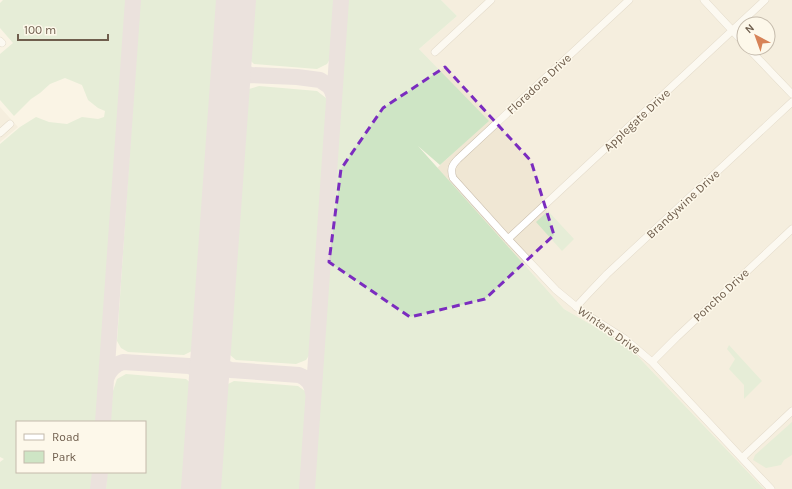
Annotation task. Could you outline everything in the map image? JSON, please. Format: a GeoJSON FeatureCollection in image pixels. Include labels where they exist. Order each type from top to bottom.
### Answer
{"type":"FeatureCollection","features":[{"type":"Feature","properties":{"kind":"street"},"geometry":{"type":"LineString","coordinates":[[435,52],[490,0]]}},
{"type":"Feature","properties":{"kind":"street","name":"Floradora Drive"},"geometry":{"type":"LineString","coordinates":[[451,169],[458,159],[628,0]]}},
{"type":"Feature","properties":{"kind":"street"},"geometry":{"type":"LineString","coordinates":[[704,0],[736,35]]}},
{"type":"Feature","properties":{"kind":"street","name":"Applegate Drive"},"geometry":{"type":"LineString","coordinates":[[508,240],[765,0]]}},
{"type":"Feature","properties":{"kind":"street"},"geometry":{"type":"LineString","coordinates":[[756,56],[792,94]]}},
{"type":"Feature","properties":{"kind":"street","name":"Brandywine Drive"},"geometry":{"type":"LineString","coordinates":[[576,307],[607,274],[792,102]]}},
{"type":"Feature","properties":{"kind":"street"},"geometry":{"type":"LineString","coordinates":[[0,133],[10,124]]}},
{"type":"Feature","properties":{"kind":"street","name":"Winters Drive"},"geometry":{"type":"LineString","coordinates":[[451,169],[453,178],[508,240],[556,290],[576,307],[625,339],[652,362],[771,489]]}},
{"type":"Feature","properties":{"kind":"street","name":"Poncho Drive"},"geometry":{"type":"LineString","coordinates":[[652,362],[682,331],[792,229]]}},
{"type":"Feature","properties":{"kind":"street"},"geometry":{"type":"LineString","coordinates":[[742,458],[792,411]]}},
{"type":"Feature","properties":{"kind":"highlighted area"},"geometry":{"type":"Polygon","coordinates":[[[445,67],[531,161],[554,235],[485,299],[410,317],[329,262],[341,169],[383,108],[445,67]]]}},
{"type":"Feature","properties":{"kind":"shaded area"},"geometry":{"type":"Polygon","coordinates":[[[441,0],[792,0],[792,489],[764,489],[628,346],[564,309],[437,168],[488,121],[419,49],[457,16],[441,0]]]}},
{"type":"Feature","properties":{"kind":"shaded area"},"geometry":{"type":"Polygon","coordinates":[[[0,107],[18,127],[0,142],[0,107]]]}},
{"type":"Feature","properties":{"kind":"green space"},"geometry":{"type":"Polygon","coordinates":[[[3,0],[128,0],[121,109],[118,111],[117,117],[120,120],[98,421],[16,421],[16,473],[95,473],[93,489],[0,489],[0,462],[4,459],[0,457],[0,144],[20,127],[36,117],[49,122],[67,124],[82,117],[98,119],[104,117],[105,111],[98,108],[88,100],[82,85],[65,78],[50,84],[31,99],[14,116],[0,100],[0,54],[13,43],[0,28],[0,3],[3,0]]]}},
{"type":"Feature","properties":{"kind":"green space"},"geometry":{"type":"Polygon","coordinates":[[[140,0],[223,0],[199,340],[194,350],[184,355],[128,352],[121,348],[117,341],[140,0]]]}},
{"type":"Feature","properties":{"kind":"green space"},"geometry":{"type":"Polygon","coordinates":[[[250,0],[336,0],[332,56],[327,64],[317,69],[254,64],[249,59],[247,49],[250,0]]]}},
{"type":"Feature","properties":{"kind":"green space"},"geometry":{"type":"Polygon","coordinates":[[[348,0],[441,0],[457,16],[419,49],[489,121],[440,165],[418,146],[564,309],[628,346],[764,489],[314,489],[348,0]]]}},
{"type":"Feature","properties":{"kind":"green space"},"geometry":{"type":"Polygon","coordinates":[[[259,86],[317,91],[326,98],[329,106],[312,351],[306,360],[296,364],[236,360],[230,355],[226,346],[243,100],[249,89],[259,86]]]}},
{"type":"Feature","properties":{"kind":"green space"},"geometry":{"type":"Polygon","coordinates":[[[548,211],[574,239],[562,251],[536,222],[548,211]]]}},
{"type":"Feature","properties":{"kind":"green space"},"geometry":{"type":"Polygon","coordinates":[[[729,345],[762,381],[744,399],[744,385],[729,369],[735,359],[727,349],[729,345]]]}},
{"type":"Feature","properties":{"kind":"green space"},"geometry":{"type":"Polygon","coordinates":[[[126,374],[186,379],[193,385],[194,394],[188,489],[106,489],[107,473],[146,473],[146,421],[110,421],[113,391],[117,379],[126,374]]]}},
{"type":"Feature","properties":{"kind":"green space"},"geometry":{"type":"Polygon","coordinates":[[[234,381],[298,386],[305,391],[307,398],[301,489],[216,489],[222,394],[228,384],[234,381]]]}},
{"type":"Feature","properties":{"kind":"green space"},"geometry":{"type":"Polygon","coordinates":[[[792,422],[792,455],[784,460],[781,465],[766,468],[753,460],[755,455],[792,422]]]}},
{"type":"Feature","properties":{"kind":"taxiway"},"geometry":{"type":"LineString","coordinates":[[103,421],[133,0]]}},
{"type":"Feature","properties":{"kind":"taxiway"},"geometry":{"type":"LineString","coordinates":[[307,489],[341,0]]}},
{"type":"Feature","properties":{"kind":"taxiway"},"geometry":{"type":"LineString","coordinates":[[232,52],[238,67],[243,72],[251,75]]}},
{"type":"Feature","properties":{"kind":"taxiway"},"geometry":{"type":"LineString","coordinates":[[229,93],[237,80],[251,75],[297,77],[320,80],[329,86],[334,97]]}},
{"type":"Feature","properties":{"kind":"taxiway"},"geometry":{"type":"LineString","coordinates":[[211,349],[218,362],[227,369],[299,375],[309,382],[313,393]]}},
{"type":"Feature","properties":{"kind":"taxiway"},"geometry":{"type":"LineString","coordinates":[[106,379],[112,368],[123,362],[189,366],[197,369],[202,374],[208,388]]}},
{"type":"Feature","properties":{"kind":"taxiway"},"geometry":{"type":"LineString","coordinates":[[98,489],[100,473]]}},
{"type":"Feature","properties":{"kind":"runway"},"geometry":{"type":"LineString","coordinates":[[201,489],[236,0]]}}]}
